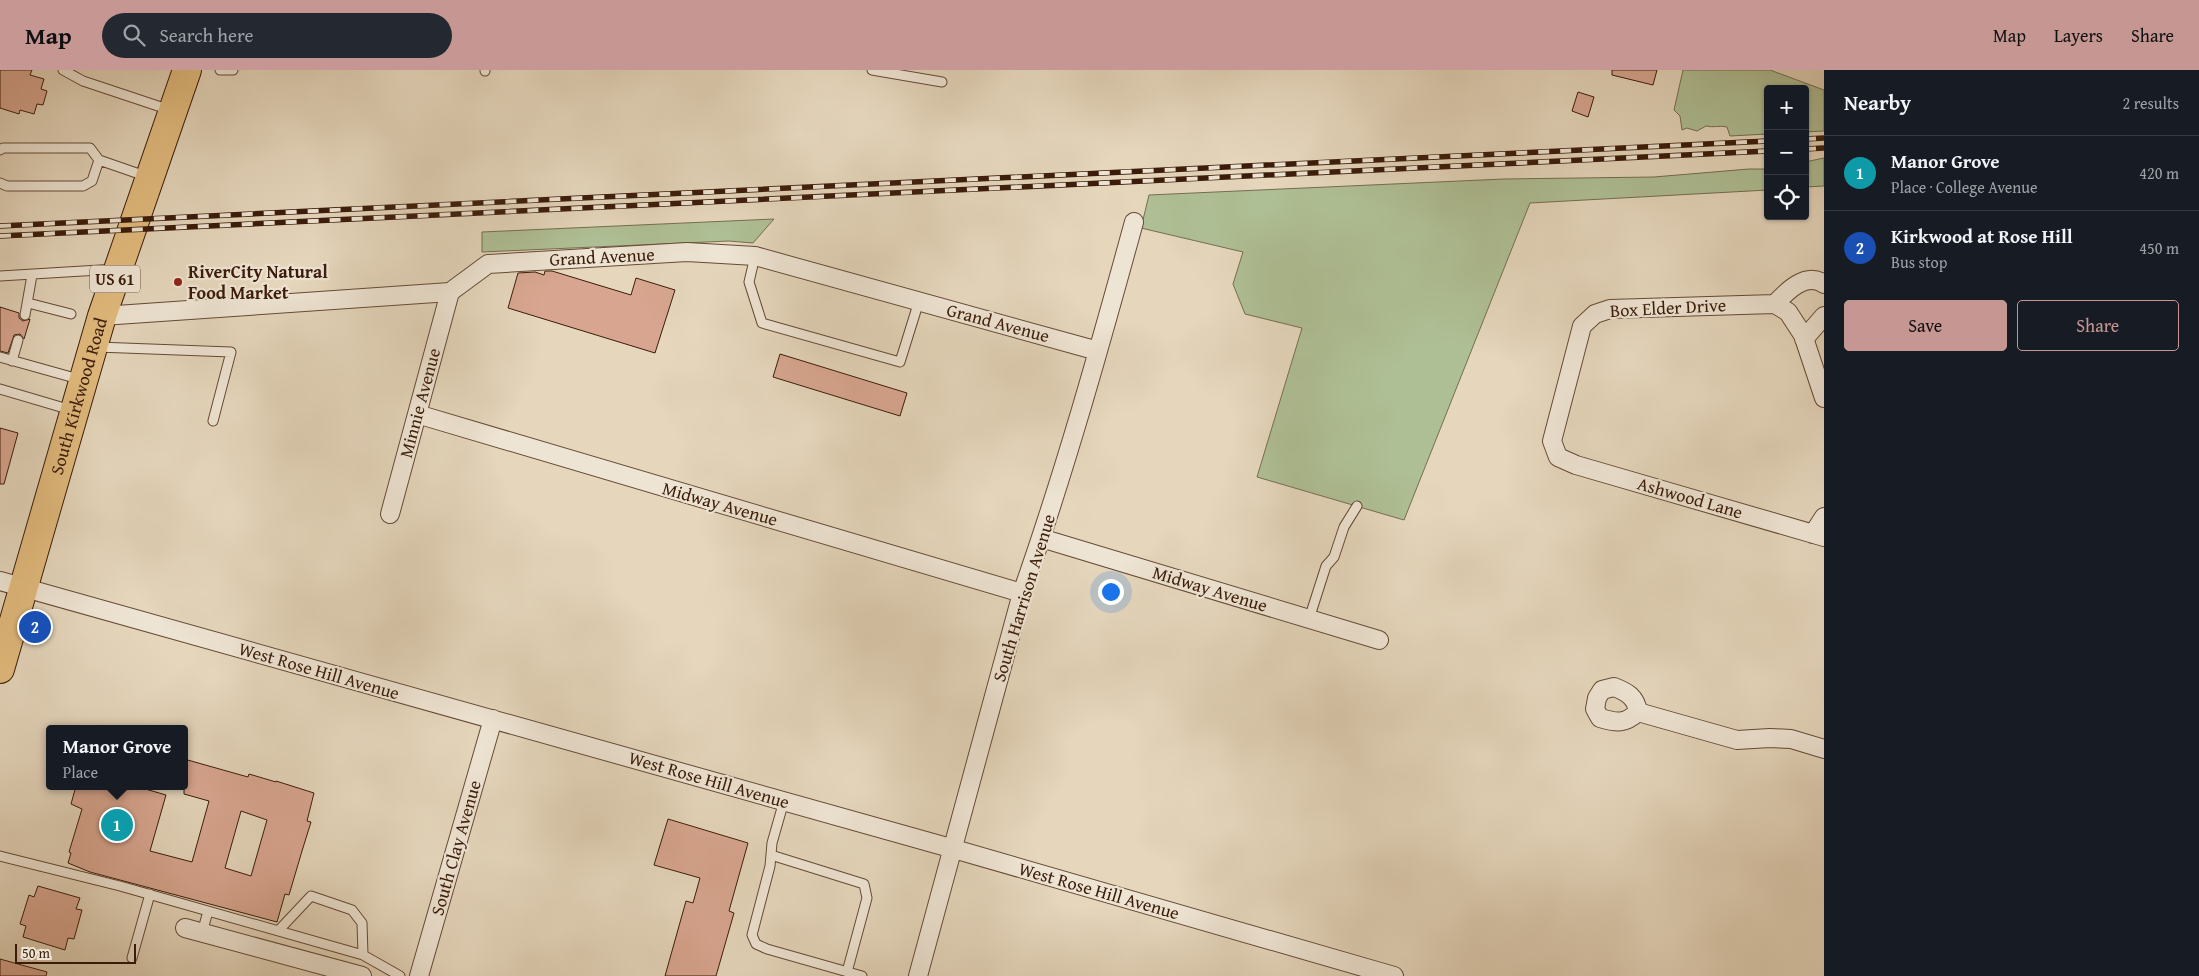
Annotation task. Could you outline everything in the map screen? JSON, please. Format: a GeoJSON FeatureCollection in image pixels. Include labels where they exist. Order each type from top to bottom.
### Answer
{"type":"FeatureCollection","features":[{"type":"Feature","properties":{"kind":"main road","name":"South Kirkwood Road"},"geometry":{"type":"LineString","coordinates":[[0,669],[12,584],[74,411],[102,316],[187,70]]}},
{"type":"Feature","properties":{"kind":"street","name":"South Harrison Avenue"},"geometry":{"type":"LineString","coordinates":[[918,976],[1022,593],[1041,538],[1098,351],[1134,222]]}},
{"type":"Feature","properties":{"kind":"street","name":"Grand Avenue"},"geometry":{"type":"LineString","coordinates":[[450,292],[488,264],[687,252],[755,256],[1098,351]]}},
{"type":"Feature","properties":{"kind":"street"},"geometry":{"type":"LineString","coordinates":[[1824,284],[1821,282],[1804,281],[1790,288],[1774,304],[1788,312],[1804,338],[1824,398]]}},
{"type":"Feature","properties":{"kind":"street"},"geometry":{"type":"LineString","coordinates":[[102,316],[450,292]]}},
{"type":"Feature","properties":{"kind":"street","name":"Minnie Avenue"},"geometry":{"type":"LineString","coordinates":[[390,514],[450,292]]}},
{"type":"Feature","properties":{"kind":"street","name":"Box Elder Drive"},"geometry":{"type":"LineString","coordinates":[[1558,457],[1552,441],[1556,420],[1582,326],[1595,314],[1610,309],[1774,304]]}},
{"type":"Feature","properties":{"kind":"street"},"geometry":{"type":"LineString","coordinates":[[1804,338],[1824,316]]}},
{"type":"Feature","properties":{"kind":"street","name":"Midway Avenue"},"geometry":{"type":"LineString","coordinates":[[417,414],[1022,593]]}},
{"type":"Feature","properties":{"kind":"street","name":"Ashwood Lane"},"geometry":{"type":"LineString","coordinates":[[1558,457],[1576,465],[1819,535]]}},
{"type":"Feature","properties":{"kind":"street"},"geometry":{"type":"LineString","coordinates":[[1819,535],[1824,517]]}},
{"type":"Feature","properties":{"kind":"street","name":"Midway Avenue"},"geometry":{"type":"LineString","coordinates":[[1041,538],[1379,640]]}},
{"type":"Feature","properties":{"kind":"street","name":"West Rose Hill Avenue"},"geometry":{"type":"LineString","coordinates":[[12,584],[954,849],[1394,976]]}},
{"type":"Feature","properties":{"kind":"street"},"geometry":{"type":"LineString","coordinates":[[1638,712],[1737,740],[1791,739],[1824,749]]}},
{"type":"Feature","properties":{"kind":"street","name":"South Clay Avenue"},"geometry":{"type":"LineString","coordinates":[[419,976],[493,719]]}},
{"type":"Feature","properties":{"kind":"street"},"geometry":{"type":"LineString","coordinates":[[194,930],[362,976]]}},
{"type":"Feature","properties":{"kind":"lane"},"geometry":{"type":"LineString","coordinates":[[63,70],[83,81],[173,111]]}},
{"type":"Feature","properties":{"kind":"lane"},"geometry":{"type":"LineString","coordinates":[[220,70],[234,70]]}},
{"type":"Feature","properties":{"kind":"lane"},"geometry":{"type":"LineString","coordinates":[[872,70],[942,82]]}},
{"type":"Feature","properties":{"kind":"lane"},"geometry":{"type":"LineString","coordinates":[[0,150],[3,148],[90,148],[99,160],[149,177]]}},
{"type":"Feature","properties":{"kind":"lane"},"geometry":{"type":"LineString","coordinates":[[0,183],[7,186],[83,186],[92,181],[99,160]]}},
{"type":"Feature","properties":{"kind":"lane"},"geometry":{"type":"LineString","coordinates":[[755,256],[749,282],[762,323],[900,362],[919,301]]}},
{"type":"Feature","properties":{"kind":"lane"},"geometry":{"type":"LineString","coordinates":[[0,276],[118,269]]}},
{"type":"Feature","properties":{"kind":"lane"},"geometry":{"type":"LineString","coordinates":[[25,315],[32,275]]}},
{"type":"Feature","properties":{"kind":"lane"},"geometry":{"type":"LineString","coordinates":[[28,303],[71,314]]}},
{"type":"Feature","properties":{"kind":"lane"},"geometry":{"type":"LineString","coordinates":[[12,361],[18,340]]}},
{"type":"Feature","properties":{"kind":"lane"},"geometry":{"type":"LineString","coordinates":[[93,347],[231,352],[213,421]]}},
{"type":"Feature","properties":{"kind":"lane"},"geometry":{"type":"LineString","coordinates":[[0,357],[83,381]]}},
{"type":"Feature","properties":{"kind":"lane"},"geometry":{"type":"LineString","coordinates":[[0,389],[74,411]]}},
{"type":"Feature","properties":{"kind":"lane"},"geometry":{"type":"LineString","coordinates":[[1309,619],[1326,566],[1334,557],[1344,526],[1357,506]]}},
{"type":"Feature","properties":{"kind":"lane"},"geometry":{"type":"LineString","coordinates":[[784,801],[752,935],[756,944],[862,976]]}},
{"type":"Feature","properties":{"kind":"lane"},"geometry":{"type":"LineString","coordinates":[[771,855],[864,884],[867,898],[847,972]]}},
{"type":"Feature","properties":{"kind":"lane"},"geometry":{"type":"LineString","coordinates":[[0,856],[150,894],[363,955],[400,976]]}},
{"type":"Feature","properties":{"kind":"lane"},"geometry":{"type":"LineString","coordinates":[[132,958],[150,894]]}},
{"type":"Feature","properties":{"kind":"lane"},"geometry":{"type":"LineString","coordinates":[[279,930],[311,896],[352,910],[362,923],[363,955]]}},
{"type":"Feature","properties":{"kind":"lane"},"geometry":{"type":"LineString","coordinates":[[194,930],[208,911]]}},
{"type":"Feature","properties":{"kind":"green space"},"geometry":{"type":"Polygon","coordinates":[[[1683,70],[1770,70],[1824,90],[1824,131],[1809,132],[1809,85],[1764,85],[1764,134],[1730,136],[1727,127],[1722,126],[1706,126],[1697,131],[1687,128],[1682,130],[1680,116],[1674,110],[1683,70]]]}},
{"type":"Feature","properties":{"kind":"green space"},"geometry":{"type":"Polygon","coordinates":[[[1824,158],[1824,186],[1809,187],[1809,161],[1824,158]]]}},
{"type":"Feature","properties":{"kind":"green space"},"geometry":{"type":"Polygon","coordinates":[[[1764,169],[1764,190],[1530,203],[1404,520],[1257,477],[1302,328],[1245,314],[1233,284],[1243,252],[1141,228],[1149,195],[1504,179],[1654,177],[1764,169]]]}},
{"type":"Feature","properties":{"kind":"green space"},"geometry":{"type":"Polygon","coordinates":[[[774,219],[753,243],[729,241],[482,252],[482,232],[774,219]]]}},
{"type":"Feature","properties":{"kind":"building"},"geometry":{"type":"Polygon","coordinates":[[[0,70],[32,70],[30,75],[44,79],[41,89],[47,91],[43,105],[37,104],[34,114],[20,110],[19,114],[0,108],[0,70]]]}},
{"type":"Feature","properties":{"kind":"building"},"geometry":{"type":"Polygon","coordinates":[[[1612,70],[1657,70],[1653,85],[1612,75],[1612,70]]]}},
{"type":"Feature","properties":{"kind":"building"},"geometry":{"type":"Polygon","coordinates":[[[1578,92],[1594,97],[1588,117],[1572,111],[1578,92]]]}},
{"type":"Feature","properties":{"kind":"building"},"geometry":{"type":"Polygon","coordinates":[[[545,271],[552,271],[631,295],[636,278],[675,290],[655,353],[508,308],[518,273],[535,272],[544,275],[545,271]]]}},
{"type":"Feature","properties":{"kind":"building"},"geometry":{"type":"Polygon","coordinates":[[[0,307],[19,313],[19,318],[23,321],[30,319],[24,339],[20,334],[14,335],[8,353],[0,351],[0,307]]]}},
{"type":"Feature","properties":{"kind":"building"},"geometry":{"type":"Polygon","coordinates":[[[780,354],[907,393],[900,416],[773,377],[780,354]]]}},
{"type":"Feature","properties":{"kind":"building"},"geometry":{"type":"Polygon","coordinates":[[[0,428],[18,433],[4,484],[0,484],[0,428]]]}},
{"type":"Feature","properties":{"kind":"building"},"geometry":{"type":"Polygon","coordinates":[[[188,760],[248,777],[249,774],[276,781],[314,793],[307,821],[311,822],[289,895],[285,894],[277,922],[90,872],[68,863],[71,853],[69,852],[82,809],[71,804],[75,790],[149,790],[166,795],[150,851],[192,862],[209,801],[184,794],[184,790],[188,790],[188,760]],[[241,811],[225,868],[251,876],[267,820],[241,811]]]}},
{"type":"Feature","properties":{"kind":"building"},"geometry":{"type":"Polygon","coordinates":[[[668,819],[748,843],[729,911],[734,913],[716,976],[665,976],[686,901],[693,903],[700,878],[654,865],[668,819]]]}},
{"type":"Feature","properties":{"kind":"building"},"geometry":{"type":"Polygon","coordinates":[[[38,886],[80,898],[76,909],[82,910],[74,939],[68,938],[65,950],[23,937],[26,926],[20,924],[29,895],[34,897],[38,886]]]}},
{"type":"Feature","properties":{"kind":"building"},"geometry":{"type":"Polygon","coordinates":[[[0,959],[47,972],[46,976],[0,976],[0,959]]]}},
{"type":"Feature","properties":{"kind":"railway"},"geometry":{"type":"LineString","coordinates":[[1809,139],[1824,138]]}},
{"type":"Feature","properties":{"kind":"railway"},"geometry":{"type":"LineString","coordinates":[[0,226],[1764,141]]}},
{"type":"Feature","properties":{"kind":"railway"},"geometry":{"type":"LineString","coordinates":[[1809,149],[1824,148]]}},
{"type":"Feature","properties":{"kind":"railway"},"geometry":{"type":"LineString","coordinates":[[0,236],[1764,151]]}},
{"type":"Feature","properties":{"kind":"place","name":"RiverCity Natural Food Market"},"geometry":{"type":"Point","coordinates":[178,282]}},
{"type":"Feature","properties":{"kind":"place","name":"Kirkwood at Rose Hill"},"geometry":{"type":"Point","coordinates":[35,627]}},
{"type":"Feature","properties":{"kind":"place","name":"Manor Grove"},"geometry":{"type":"Point","coordinates":[117,825]}}]}
